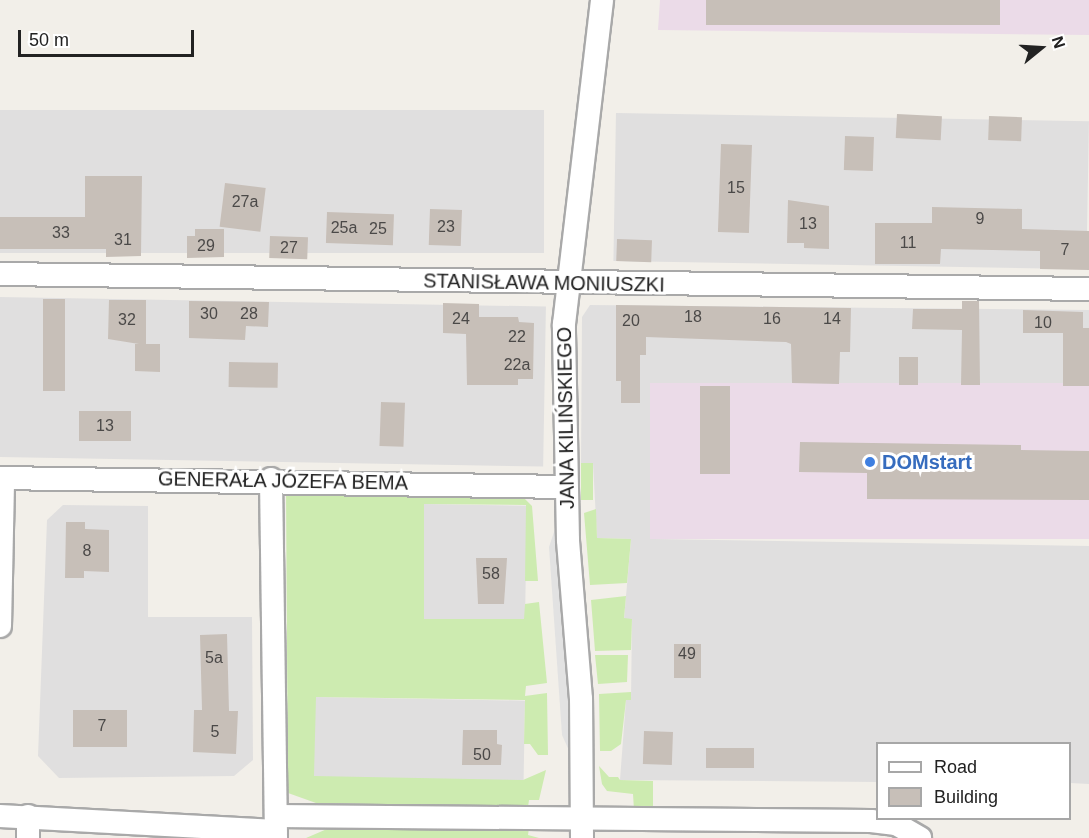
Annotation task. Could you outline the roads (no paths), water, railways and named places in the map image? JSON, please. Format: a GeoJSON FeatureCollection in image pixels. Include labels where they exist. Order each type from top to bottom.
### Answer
{"type":"FeatureCollection","features":[{"type":"Feature","properties":{"kind":"street","name":"JANA KILIŃSKIEGO"},"geometry":{"type":"LineString","coordinates":[[582,828],[581,699],[566,487],[564,324],[602,0]]}},
{"type":"Feature","properties":{"kind":"street","name":"STANISŁAWA MONIUSZKI"},"geometry":{"type":"LineString","coordinates":[[0,274],[1089,289]]}},
{"type":"Feature","properties":{"kind":"street","name":"GENERAŁA JÓZEFA BEMA"},"geometry":{"type":"LineString","coordinates":[[2,478],[271,479],[566,487]]}},
{"type":"Feature","properties":{"kind":"street"},"geometry":{"type":"LineString","coordinates":[[0,626],[2,478]]}},
{"type":"Feature","properties":{"kind":"street"},"geometry":{"type":"LineString","coordinates":[[271,479],[276,828]]}},
{"type":"Feature","properties":{"kind":"street"},"geometry":{"type":"LineString","coordinates":[[2,812],[28,827],[582,828],[871,820],[896,824],[920,838]]}},
{"type":"Feature","properties":{"kind":"place","name":"DOMstart"},"geometry":{"type":"Point","coordinates":[870,462]}}]}
